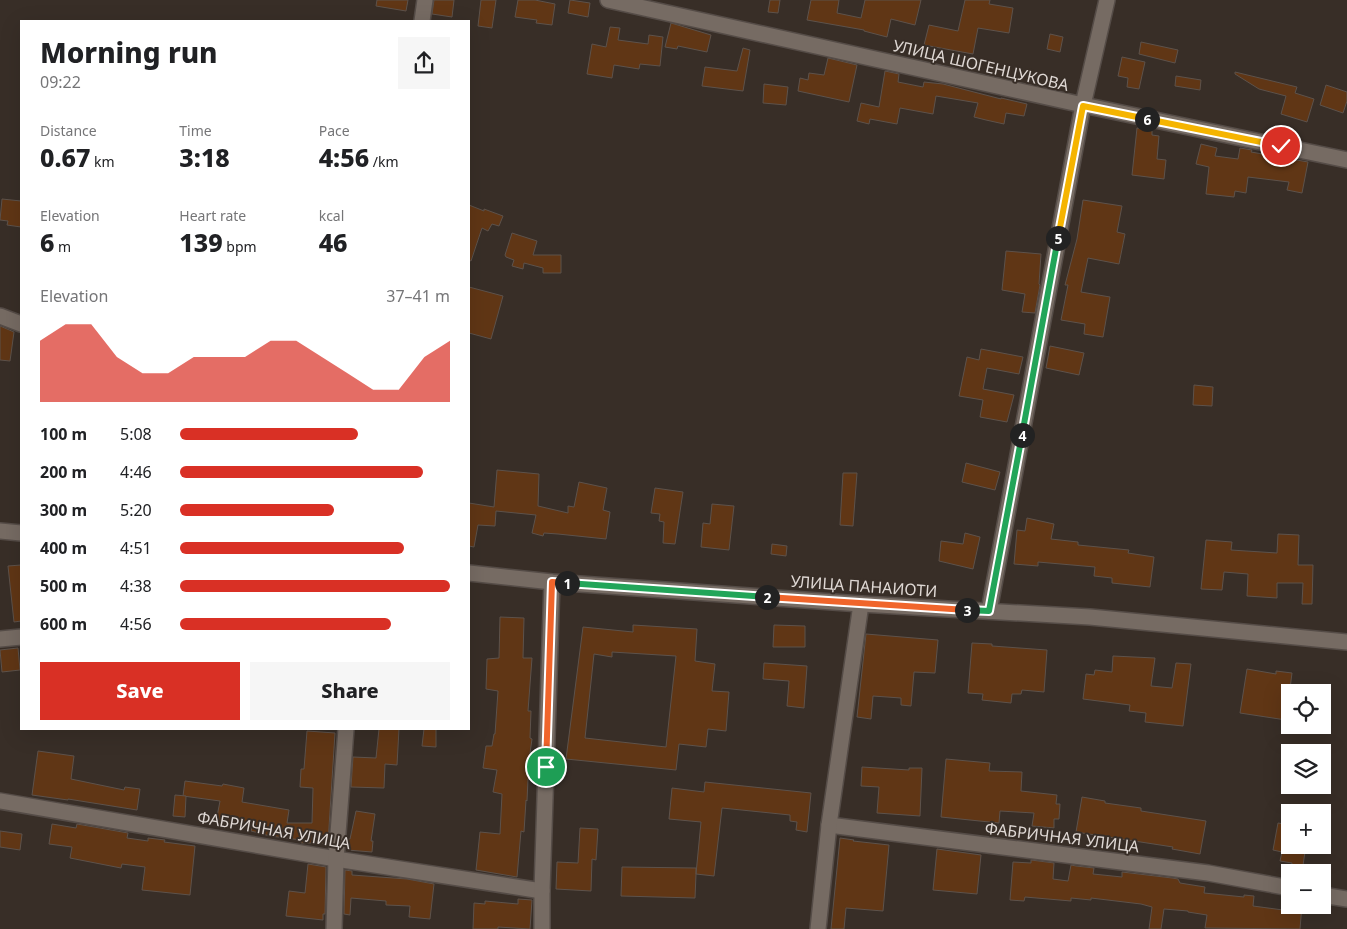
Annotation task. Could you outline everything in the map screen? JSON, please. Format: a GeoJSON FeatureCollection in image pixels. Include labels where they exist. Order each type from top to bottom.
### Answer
{"type":"FeatureCollection","features":[{"type":"Feature","properties":{"kind":"street"},"geometry":{"type":"LineString","coordinates":[[422,20],[425,0]]}},
{"type":"Feature","properties":{"kind":"street","name":"УЛИЦА ШОГЕНЦУКОВА"},"geometry":{"type":"LineString","coordinates":[[608,0],[1083,106],[1347,160]]}},
{"type":"Feature","properties":{"kind":"street"},"geometry":{"type":"LineString","coordinates":[[989,611],[1083,106],[1107,0]]}},
{"type":"Feature","properties":{"kind":"street"},"geometry":{"type":"LineString","coordinates":[[0,316],[20,324]]}},
{"type":"Feature","properties":{"kind":"street"},"geometry":{"type":"LineString","coordinates":[[0,531],[20,533]]}},
{"type":"Feature","properties":{"kind":"street","name":"УЛИЦА ПАНАИОТИ"},"geometry":{"type":"LineString","coordinates":[[470,573],[552,582],[861,604],[1090,617],[1347,642]]}},
{"type":"Feature","properties":{"kind":"street"},"geometry":{"type":"LineString","coordinates":[[542,929],[552,582]]}},
{"type":"Feature","properties":{"kind":"street"},"geometry":{"type":"LineString","coordinates":[[818,929],[829,825],[861,604]]}},
{"type":"Feature","properties":{"kind":"street"},"geometry":{"type":"LineString","coordinates":[[0,639],[20,638]]}},
{"type":"Feature","properties":{"kind":"street"},"geometry":{"type":"LineString","coordinates":[[334,929],[336,859],[346,730]]}},
{"type":"Feature","properties":{"kind":"street","name":"ФАБРИЧНАЯ УЛИЦА"},"geometry":{"type":"LineString","coordinates":[[0,801],[336,859],[542,891]]}},
{"type":"Feature","properties":{"kind":"street","name":"ФАБРИЧНАЯ УЛИЦА"},"geometry":{"type":"LineString","coordinates":[[829,825],[1208,872],[1281,886]]}},
{"type":"Feature","properties":{"kind":"street"},"geometry":{"type":"LineString","coordinates":[[1331,896],[1347,899]]}},
{"type":"Feature","properties":{"kind":"building"},"geometry":{"type":"Polygon","coordinates":[[[377,0],[408,0],[406,11],[376,6],[377,0]]]}},
{"type":"Feature","properties":{"kind":"building"},"geometry":{"type":"Polygon","coordinates":[[[434,0],[454,0],[452,17],[432,14],[434,0]]]}},
{"type":"Feature","properties":{"kind":"building"},"geometry":{"type":"Polygon","coordinates":[[[481,0],[496,0],[492,28],[478,26],[481,0]]]}},
{"type":"Feature","properties":{"kind":"building"},"geometry":{"type":"Polygon","coordinates":[[[518,0],[535,0],[555,4],[552,25],[536,23],[537,20],[515,17],[518,0]]]}},
{"type":"Feature","properties":{"kind":"building"},"geometry":{"type":"Polygon","coordinates":[[[570,0],[590,3],[588,17],[568,13],[570,0]]]}},
{"type":"Feature","properties":{"kind":"building"},"geometry":{"type":"Polygon","coordinates":[[[770,0],[780,0],[778,13],[768,12],[770,0]]]}},
{"type":"Feature","properties":{"kind":"building"},"geometry":{"type":"Polygon","coordinates":[[[811,0],[839,0],[837,13],[861,18],[865,0],[921,0],[915,25],[891,19],[887,37],[864,30],[807,20],[811,0]]]}},
{"type":"Feature","properties":{"kind":"building"},"geometry":{"type":"Polygon","coordinates":[[[965,0],[990,0],[989,4],[1013,8],[1009,33],[978,28],[973,54],[924,45],[929,25],[958,31],[965,0]]]}},
{"type":"Feature","properties":{"kind":"building"},"geometry":{"type":"Polygon","coordinates":[[[671,23],[711,35],[707,52],[678,46],[677,49],[665,47],[671,23]]]}},
{"type":"Feature","properties":{"kind":"building"},"geometry":{"type":"Polygon","coordinates":[[[610,27],[620,28],[618,40],[648,44],[649,35],[663,37],[660,66],[640,64],[639,69],[614,65],[612,78],[587,74],[592,44],[606,47],[610,27]]]}},
{"type":"Feature","properties":{"kind":"building"},"geometry":{"type":"Polygon","coordinates":[[[1050,34],[1063,37],[1060,52],[1047,49],[1050,34]]]}},
{"type":"Feature","properties":{"kind":"building"},"geometry":{"type":"Polygon","coordinates":[[[1141,42],[1178,50],[1175,63],[1139,54],[1141,42]]]}},
{"type":"Feature","properties":{"kind":"building"},"geometry":{"type":"Polygon","coordinates":[[[743,48],[750,50],[743,91],[702,86],[705,67],[737,71],[743,48]]]}},
{"type":"Feature","properties":{"kind":"building"},"geometry":{"type":"Polygon","coordinates":[[[1122,57],[1145,62],[1139,89],[1127,87],[1128,78],[1118,76],[1122,57]]]}},
{"type":"Feature","properties":{"kind":"building"},"geometry":{"type":"Polygon","coordinates":[[[828,58],[857,65],[849,102],[798,91],[800,78],[808,80],[809,73],[824,75],[828,58]]]}},
{"type":"Feature","properties":{"kind":"building"},"geometry":{"type":"Polygon","coordinates":[[[885,71],[899,74],[898,82],[923,87],[924,82],[943,84],[1027,104],[1024,116],[1006,113],[1004,124],[986,120],[974,117],[978,103],[936,96],[933,114],[900,108],[897,124],[870,119],[869,124],[857,121],[861,103],[879,107],[885,71]]]}},
{"type":"Feature","properties":{"kind":"building"},"geometry":{"type":"Polygon","coordinates":[[[1235,72],[1297,87],[1295,93],[1314,99],[1307,122],[1281,114],[1286,96],[1259,89],[1235,74],[1235,72]]]}},
{"type":"Feature","properties":{"kind":"building"},"geometry":{"type":"Polygon","coordinates":[[[1176,76],[1201,80],[1200,90],[1175,86],[1176,76]]]}},
{"type":"Feature","properties":{"kind":"building"},"geometry":{"type":"Polygon","coordinates":[[[764,84],[788,87],[786,105],[763,103],[764,84]]]}},
{"type":"Feature","properties":{"kind":"building"},"geometry":{"type":"Polygon","coordinates":[[[1326,85],[1347,92],[1347,101],[1343,113],[1320,105],[1326,85]]]}},
{"type":"Feature","properties":{"kind":"building"},"geometry":{"type":"Polygon","coordinates":[[[1137,128],[1152,130],[1152,135],[1159,136],[1157,159],[1166,160],[1164,179],[1132,175],[1137,128]]]}},
{"type":"Feature","properties":{"kind":"building"},"geometry":{"type":"Polygon","coordinates":[[[1201,144],[1217,148],[1215,156],[1238,159],[1240,148],[1252,150],[1251,152],[1308,162],[1302,193],[1287,190],[1289,182],[1248,177],[1246,193],[1235,191],[1234,197],[1206,194],[1209,167],[1196,164],[1201,144]]]}},
{"type":"Feature","properties":{"kind":"building"},"geometry":{"type":"Polygon","coordinates":[[[2,199],[20,201],[20,227],[7,225],[8,221],[0,220],[2,199]]]}},
{"type":"Feature","properties":{"kind":"building"},"geometry":{"type":"Polygon","coordinates":[[[1083,200],[1122,206],[1117,232],[1125,234],[1119,264],[1088,258],[1081,292],[1110,297],[1103,337],[1084,334],[1085,324],[1061,320],[1068,285],[1065,285],[1077,239],[1083,200]]]}},
{"type":"Feature","properties":{"kind":"building"},"geometry":{"type":"Polygon","coordinates":[[[470,205],[503,216],[499,226],[492,224],[488,231],[482,228],[471,261],[470,205]]]}},
{"type":"Feature","properties":{"kind":"building"},"geometry":{"type":"Polygon","coordinates":[[[512,233],[537,241],[533,255],[561,255],[561,273],[543,273],[543,268],[524,263],[523,269],[512,266],[514,260],[505,255],[512,233]]]}},
{"type":"Feature","properties":{"kind":"building"},"geometry":{"type":"Polygon","coordinates":[[[1006,251],[1041,254],[1040,285],[1035,313],[1022,312],[1025,294],[1002,290],[1006,251]]]}},
{"type":"Feature","properties":{"kind":"building"},"geometry":{"type":"Polygon","coordinates":[[[470,287],[503,296],[491,339],[470,333],[470,287]]]}},
{"type":"Feature","properties":{"kind":"building"},"geometry":{"type":"Polygon","coordinates":[[[0,326],[14,332],[10,361],[0,360],[0,326]]]}},
{"type":"Feature","properties":{"kind":"building"},"geometry":{"type":"Polygon","coordinates":[[[1050,346],[1084,353],[1079,375],[1046,368],[1050,346]]]}},
{"type":"Feature","properties":{"kind":"building"},"geometry":{"type":"Polygon","coordinates":[[[981,349],[1023,357],[1019,374],[987,368],[983,389],[1014,395],[1007,422],[980,417],[983,400],[959,396],[967,357],[979,360],[981,349]]]}},
{"type":"Feature","properties":{"kind":"building"},"geometry":{"type":"Polygon","coordinates":[[[1194,385],[1213,387],[1212,406],[1193,405],[1194,385]]]}},
{"type":"Feature","properties":{"kind":"building"},"geometry":{"type":"Polygon","coordinates":[[[966,463],[1000,472],[995,490],[962,482],[966,463]]]}},
{"type":"Feature","properties":{"kind":"building"},"geometry":{"type":"Polygon","coordinates":[[[497,470],[539,474],[538,506],[568,513],[568,506],[574,507],[579,482],[607,488],[603,510],[610,512],[606,539],[544,533],[543,536],[532,533],[536,515],[496,511],[495,526],[478,525],[474,547],[470,546],[470,503],[494,507],[497,470]]]}},
{"type":"Feature","properties":{"kind":"building"},"geometry":{"type":"Polygon","coordinates":[[[843,473],[857,473],[853,526],[840,525],[843,473]]]}},
{"type":"Feature","properties":{"kind":"building"},"geometry":{"type":"Polygon","coordinates":[[[655,488],[683,492],[675,544],[663,543],[664,522],[659,521],[660,514],[651,513],[655,488]]]}},
{"type":"Feature","properties":{"kind":"building"},"geometry":{"type":"Polygon","coordinates":[[[712,504],[734,506],[729,550],[701,547],[703,523],[710,524],[712,504]]]}},
{"type":"Feature","properties":{"kind":"building"},"geometry":{"type":"Polygon","coordinates":[[[1027,518],[1054,524],[1051,539],[1078,542],[1078,545],[1129,550],[1128,553],[1154,557],[1150,587],[1112,583],[1112,578],[1094,576],[1095,567],[1038,562],[1038,566],[1014,564],[1017,530],[1025,531],[1027,518]]]}},
{"type":"Feature","properties":{"kind":"building"},"geometry":{"type":"Polygon","coordinates":[[[965,533],[980,537],[973,569],[939,561],[941,541],[963,544],[965,533]]]}},
{"type":"Feature","properties":{"kind":"building"},"geometry":{"type":"Polygon","coordinates":[[[1278,534],[1299,535],[1298,565],[1313,565],[1312,604],[1302,604],[1303,583],[1277,583],[1277,598],[1247,596],[1248,574],[1224,572],[1222,590],[1201,589],[1206,540],[1232,542],[1231,550],[1277,553],[1278,534]]]}},
{"type":"Feature","properties":{"kind":"building"},"geometry":{"type":"Polygon","coordinates":[[[772,544],[787,546],[786,556],[771,554],[772,544]]]}},
{"type":"Feature","properties":{"kind":"building"},"geometry":{"type":"Polygon","coordinates":[[[20,565],[20,621],[14,622],[8,566],[20,565]]]}},
{"type":"Feature","properties":{"kind":"building"},"geometry":{"type":"Polygon","coordinates":[[[500,617],[524,618],[523,658],[532,658],[528,711],[531,711],[530,738],[532,739],[529,760],[533,761],[530,779],[528,779],[524,832],[521,831],[517,877],[476,870],[480,832],[500,834],[502,794],[493,792],[497,770],[483,768],[486,746],[492,746],[495,734],[498,691],[486,689],[487,659],[499,658],[500,617]]]}},
{"type":"Feature","properties":{"kind":"building"},"geometry":{"type":"Polygon","coordinates":[[[633,625],[697,629],[695,661],[715,664],[712,691],[729,692],[726,731],[708,729],[706,747],[679,744],[676,770],[566,759],[583,627],[633,632],[633,625]],[[612,652],[612,657],[594,654],[585,738],[666,747],[676,656],[612,652]]]}},
{"type":"Feature","properties":{"kind":"building"},"geometry":{"type":"Polygon","coordinates":[[[774,625],[805,626],[805,647],[773,647],[774,625]]]}},
{"type":"Feature","properties":{"kind":"building"},"geometry":{"type":"Polygon","coordinates":[[[866,634],[938,640],[935,673],[914,672],[911,706],[901,705],[901,698],[873,696],[871,719],[857,717],[866,634]]]}},
{"type":"Feature","properties":{"kind":"building"},"geometry":{"type":"Polygon","coordinates":[[[972,643],[1047,650],[1044,692],[1022,690],[1021,694],[1012,694],[1011,703],[982,700],[983,694],[968,693],[972,643]]]}},
{"type":"Feature","properties":{"kind":"building"},"geometry":{"type":"Polygon","coordinates":[[[18,648],[20,670],[2,672],[0,650],[18,648]]]}},
{"type":"Feature","properties":{"kind":"building"},"geometry":{"type":"Polygon","coordinates":[[[1113,656],[1155,658],[1151,686],[1172,688],[1176,663],[1191,664],[1183,726],[1145,722],[1146,713],[1129,711],[1130,705],[1083,699],[1086,674],[1094,675],[1095,670],[1112,672],[1113,656]]]}},
{"type":"Feature","properties":{"kind":"building"},"geometry":{"type":"Polygon","coordinates":[[[764,663],[807,666],[804,708],[787,706],[789,681],[763,679],[764,663]]]}},
{"type":"Feature","properties":{"kind":"building"},"geometry":{"type":"Polygon","coordinates":[[[1247,669],[1276,674],[1276,671],[1292,673],[1291,684],[1281,684],[1281,719],[1240,713],[1247,669]]]}},
{"type":"Feature","properties":{"kind":"building"},"geometry":{"type":"Polygon","coordinates":[[[379,730],[399,730],[397,765],[385,764],[384,788],[351,787],[353,757],[376,758],[379,730]]]}},
{"type":"Feature","properties":{"kind":"building"},"geometry":{"type":"Polygon","coordinates":[[[424,730],[436,730],[436,747],[422,746],[424,730]]]}},
{"type":"Feature","properties":{"kind":"building"},"geometry":{"type":"Polygon","coordinates":[[[307,731],[335,733],[328,843],[301,843],[301,840],[270,836],[251,831],[252,828],[216,822],[220,801],[183,796],[185,781],[244,788],[242,802],[289,810],[287,823],[312,823],[313,788],[300,787],[301,769],[304,769],[307,731]]]}},
{"type":"Feature","properties":{"kind":"building"},"geometry":{"type":"Polygon","coordinates":[[[38,751],[74,756],[71,779],[124,790],[125,787],[140,789],[137,810],[32,795],[38,751]]]}},
{"type":"Feature","properties":{"kind":"building"},"geometry":{"type":"Polygon","coordinates":[[[946,759],[990,763],[989,771],[1022,772],[1021,791],[1057,795],[1056,804],[1060,804],[1059,819],[1054,819],[1054,828],[1032,826],[1034,813],[1000,811],[999,823],[941,817],[946,759]]]}},
{"type":"Feature","properties":{"kind":"building"},"geometry":{"type":"Polygon","coordinates":[[[862,767],[909,770],[909,768],[922,768],[920,816],[877,813],[879,787],[861,786],[862,767]]]}},
{"type":"Feature","properties":{"kind":"building"},"geometry":{"type":"Polygon","coordinates":[[[705,782],[811,793],[807,832],[796,830],[797,822],[790,821],[790,815],[722,808],[714,876],[696,874],[701,822],[669,819],[672,788],[704,792],[705,782]]]}},
{"type":"Feature","properties":{"kind":"building"},"geometry":{"type":"Polygon","coordinates":[[[175,795],[186,796],[185,817],[173,816],[175,795]]]}},
{"type":"Feature","properties":{"kind":"building"},"geometry":{"type":"Polygon","coordinates":[[[1082,797],[1105,801],[1105,803],[1141,808],[1141,811],[1206,821],[1200,854],[1172,849],[1173,847],[1076,832],[1082,797]]]}},
{"type":"Feature","properties":{"kind":"building"},"geometry":{"type":"Polygon","coordinates":[[[356,811],[375,814],[371,841],[373,841],[372,852],[347,850],[356,811]]]}},
{"type":"Feature","properties":{"kind":"building"},"geometry":{"type":"Polygon","coordinates":[[[1278,823],[1281,824],[1281,852],[1273,850],[1278,823]]]}},
{"type":"Feature","properties":{"kind":"building"},"geometry":{"type":"Polygon","coordinates":[[[52,824],[76,828],[77,824],[128,833],[127,838],[148,841],[148,838],[165,840],[164,842],[195,846],[190,895],[142,890],[145,867],[122,864],[121,868],[70,858],[72,847],[49,844],[52,824]]]}},
{"type":"Feature","properties":{"kind":"building"},"geometry":{"type":"Polygon","coordinates":[[[580,828],[598,829],[596,860],[592,859],[591,891],[556,889],[557,862],[578,863],[580,828]]]}},
{"type":"Feature","properties":{"kind":"building"},"geometry":{"type":"Polygon","coordinates":[[[0,831],[22,834],[20,850],[0,847],[0,831]]]}},
{"type":"Feature","properties":{"kind":"building"},"geometry":{"type":"Polygon","coordinates":[[[840,838],[889,845],[883,911],[846,908],[844,929],[831,929],[840,838]]]}},
{"type":"Feature","properties":{"kind":"building"},"geometry":{"type":"Polygon","coordinates":[[[937,849],[981,855],[977,894],[933,890],[937,849]]]}},
{"type":"Feature","properties":{"kind":"building"},"geometry":{"type":"Polygon","coordinates":[[[1282,854],[1305,854],[1303,864],[1280,861],[1282,854]]]}},
{"type":"Feature","properties":{"kind":"building"},"geometry":{"type":"Polygon","coordinates":[[[1031,860],[1054,863],[1053,879],[1068,881],[1071,865],[1094,868],[1093,874],[1122,877],[1122,872],[1178,879],[1180,883],[1205,887],[1204,893],[1244,897],[1244,895],[1254,896],[1253,906],[1281,910],[1281,914],[1301,914],[1300,929],[1205,928],[1207,915],[1164,909],[1161,929],[1149,929],[1152,907],[1141,904],[1091,898],[1091,900],[1071,898],[1071,901],[1025,897],[1024,901],[1010,900],[1013,862],[1031,863],[1031,860]]]}},
{"type":"Feature","properties":{"kind":"building"},"geometry":{"type":"Polygon","coordinates":[[[308,864],[326,867],[325,914],[323,914],[323,920],[286,916],[289,891],[305,893],[308,864]]]}},
{"type":"Feature","properties":{"kind":"building"},"geometry":{"type":"Polygon","coordinates":[[[622,867],[696,868],[695,898],[621,896],[622,867]]]}},
{"type":"Feature","properties":{"kind":"building"},"geometry":{"type":"Polygon","coordinates":[[[345,870],[352,871],[352,875],[407,879],[434,884],[430,919],[409,917],[410,906],[386,905],[386,901],[351,898],[350,915],[344,914],[345,870]]]}},
{"type":"Feature","properties":{"kind":"building"},"geometry":{"type":"Polygon","coordinates":[[[518,899],[532,900],[530,929],[498,927],[498,929],[473,929],[474,903],[485,904],[485,901],[518,904],[518,899]]]}},
{"type":"Feature","properties":{"kind":"route"},"geometry":{"type":"LineString","coordinates":[[546,767],[552,582],[989,611],[1083,106],[1281,146]]}}]}
